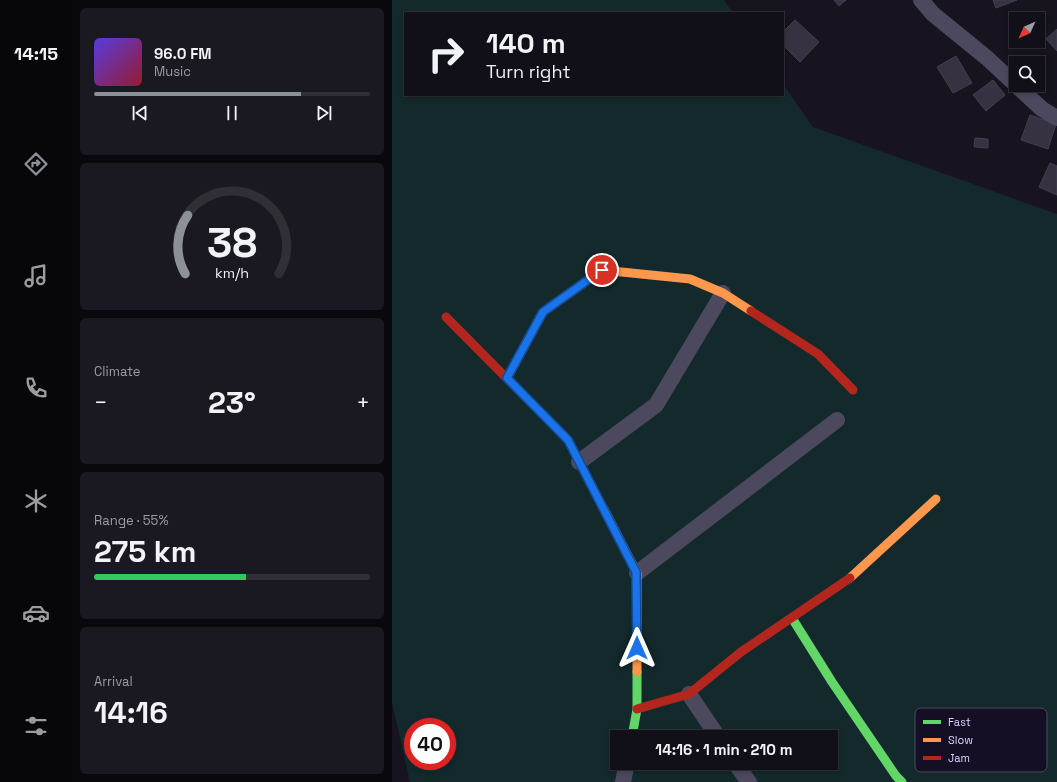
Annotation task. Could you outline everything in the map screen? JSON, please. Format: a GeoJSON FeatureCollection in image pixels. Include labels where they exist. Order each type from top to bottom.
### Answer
{"type":"FeatureCollection","features":[{"type":"Feature","properties":{"kind":"street"},"geometry":{"type":"LineString","coordinates":[[922,0],[932,14],[987,58],[1009,78]]}},
{"type":"Feature","properties":{"kind":"street"},"geometry":{"type":"LineString","coordinates":[[1024,92],[1042,109],[1057,118]]}},
{"type":"Feature","properties":{"kind":"street"},"geometry":{"type":"LineString","coordinates":[[507,378],[543,312],[602,270],[690,279],[723,293],[818,354],[853,390]]}},
{"type":"Feature","properties":{"kind":"street"},"geometry":{"type":"LineString","coordinates":[[580,462],[656,405],[723,293]]}},
{"type":"Feature","properties":{"kind":"street"},"geometry":{"type":"LineString","coordinates":[[446,317],[568,440],[636,572],[637,709],[633,730]]}},
{"type":"Feature","properties":{"kind":"street"},"geometry":{"type":"LineString","coordinates":[[636,572],[837,420]]}},
{"type":"Feature","properties":{"kind":"street"},"geometry":{"type":"LineString","coordinates":[[637,709],[689,694],[741,652],[850,578],[936,499]]}},
{"type":"Feature","properties":{"kind":"street"},"geometry":{"type":"LineString","coordinates":[[792,618],[832,682],[896,776],[902,782]]}},
{"type":"Feature","properties":{"kind":"street"},"geometry":{"type":"LineString","coordinates":[[689,694],[713,730]]}},
{"type":"Feature","properties":{"kind":"street"},"geometry":{"type":"LineString","coordinates":[[623,782],[626,770]]}},
{"type":"Feature","properties":{"kind":"street"},"geometry":{"type":"LineString","coordinates":[[740,770],[748,782]]}},
{"type":"Feature","properties":{"kind":"green space"},"geometry":{"type":"Polygon","coordinates":[[[392,0],[724,0],[732,12],[404,12],[404,96],[784,96],[784,85],[813,127],[1057,214],[1057,782],[410,782],[407,770],[456,770],[456,718],[404,718],[404,755],[392,702],[392,0]]]}},
{"type":"Feature","properties":{"kind":"building"},"geometry":{"type":"Polygon","coordinates":[[[834,0],[846,0],[839,6],[834,0]]]}},
{"type":"Feature","properties":{"kind":"building"},"geometry":{"type":"Polygon","coordinates":[[[993,0],[1017,0],[996,8],[993,0]]]}},
{"type":"Feature","properties":{"kind":"building"},"geometry":{"type":"Polygon","coordinates":[[[795,20],[819,42],[800,62],[784,46],[784,31],[795,20]]]}},
{"type":"Feature","properties":{"kind":"building"},"geometry":{"type":"Polygon","coordinates":[[[1057,29],[1057,51],[1046,39],[1057,29]]]}},
{"type":"Feature","properties":{"kind":"building"},"geometry":{"type":"Polygon","coordinates":[[[956,56],[972,83],[953,93],[937,67],[956,56]]]}},
{"type":"Feature","properties":{"kind":"building"},"geometry":{"type":"Polygon","coordinates":[[[993,80],[1005,95],[986,111],[973,95],[993,80]]]}},
{"type":"Feature","properties":{"kind":"building"},"geometry":{"type":"Polygon","coordinates":[[[1030,115],[1056,124],[1048,149],[1021,140],[1030,115]]]}},
{"type":"Feature","properties":{"kind":"building"},"geometry":{"type":"Polygon","coordinates":[[[975,138],[988,139],[988,148],[974,147],[975,138]]]}},
{"type":"Feature","properties":{"kind":"building"},"geometry":{"type":"Polygon","coordinates":[[[1050,163],[1057,166],[1057,195],[1039,187],[1050,163]]]}},
{"type":"Feature","properties":{"kind":"traffic: fast"},"geometry":{"type":"LineString","coordinates":[[792,618],[832,682],[896,776],[902,782]]}},
{"type":"Feature","properties":{"kind":"traffic: fast"},"geometry":{"type":"LineString","coordinates":[[633,730],[637,709],[637,672]]}},
{"type":"Feature","properties":{"kind":"traffic: slow"},"geometry":{"type":"LineString","coordinates":[[507,378],[543,312],[602,270],[690,279],[723,293],[751,311]]}},
{"type":"Feature","properties":{"kind":"traffic: slow"},"geometry":{"type":"LineString","coordinates":[[850,578],[936,499]]}},
{"type":"Feature","properties":{"kind":"traffic: slow"},"geometry":{"type":"LineString","coordinates":[[604,509],[637,573],[637,672]]}},
{"type":"Feature","properties":{"kind":"traffic: jam"},"geometry":{"type":"LineString","coordinates":[[751,311],[818,354],[853,390]]}},
{"type":"Feature","properties":{"kind":"traffic: jam"},"geometry":{"type":"LineString","coordinates":[[446,317],[568,440],[604,509]]}},
{"type":"Feature","properties":{"kind":"traffic: jam"},"geometry":{"type":"LineString","coordinates":[[637,709],[689,694],[741,652],[850,578]]}},
{"type":"Feature","properties":{"kind":"route"},"geometry":{"type":"LineString","coordinates":[[602,270],[543,312],[507,378],[568,440],[636,572],[637,648]]}}]}
